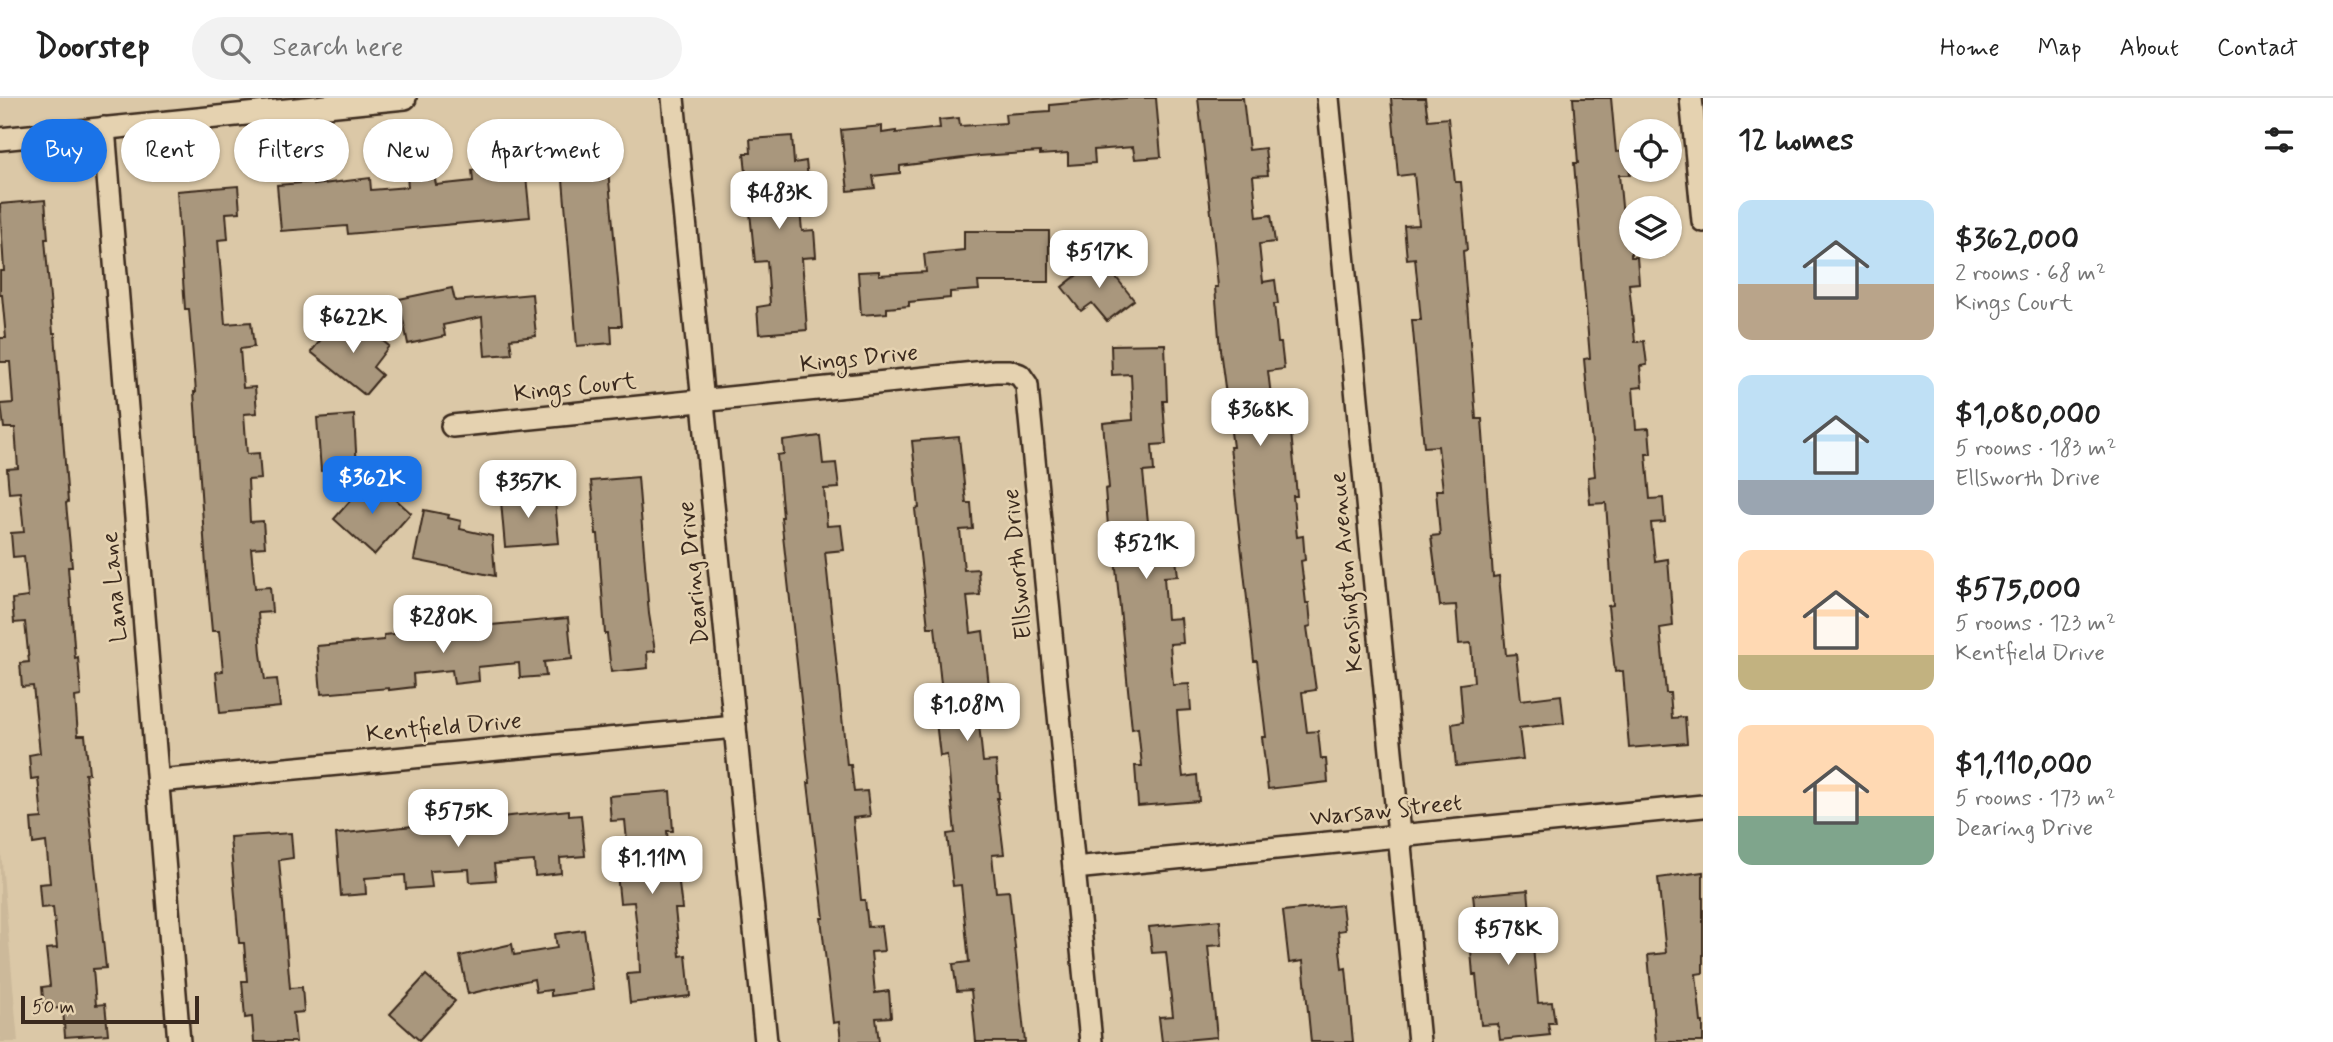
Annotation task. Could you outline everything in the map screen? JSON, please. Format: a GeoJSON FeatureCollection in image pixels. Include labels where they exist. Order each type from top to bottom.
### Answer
{"type":"FeatureCollection","features":[{"type":"Feature","properties":{"kind":"street"},"geometry":{"type":"LineString","coordinates":[[107,128],[405,98]]}},
{"type":"Feature","properties":{"kind":"street","name":"Dearing Drive"},"geometry":{"type":"LineString","coordinates":[[673,98],[766,1042]]}},
{"type":"Feature","properties":{"kind":"street","name":"Kensington Avenue"},"geometry":{"type":"LineString","coordinates":[[1328,98],[1419,1042]]}},
{"type":"Feature","properties":{"kind":"street"},"geometry":{"type":"LineString","coordinates":[[1691,98],[1703,221]]}},
{"type":"Feature","properties":{"kind":"street"},"geometry":{"type":"LineString","coordinates":[[0,139],[21,137]]}},
{"type":"Feature","properties":{"kind":"street","name":"Lana Lane"},"geometry":{"type":"LineString","coordinates":[[107,164],[179,1042]]}},
{"type":"Feature","properties":{"kind":"street","name":"Kings Drive"},"geometry":{"type":"LineString","coordinates":[[704,402],[995,371],[1009,371],[1020,375]]}},
{"type":"Feature","properties":{"kind":"street","name":"Ellsworth Drive"},"geometry":{"type":"LineString","coordinates":[[1020,375],[1027,385],[1091,1042]]}},
{"type":"Feature","properties":{"kind":"street","name":"Kings Court"},"geometry":{"type":"LineString","coordinates":[[452,426],[704,402]]}},
{"type":"Feature","properties":{"kind":"street","name":"Kentfield Drive"},"geometry":{"type":"LineString","coordinates":[[158,781],[735,727]]}},
{"type":"Feature","properties":{"kind":"street","name":"Warsaw Street"},"geometry":{"type":"LineString","coordinates":[[1074,869],[1703,806]]}},
{"type":"Feature","properties":{"kind":"shaded area"},"geometry":{"type":"Polygon","coordinates":[[[0,840],[18,1042],[0,1042],[0,840]]]}},
{"type":"Feature","properties":{"kind":"building"},"geometry":{"type":"Polygon","coordinates":[[[1156,98],[1161,157],[1135,159],[1133,147],[1094,150],[1095,163],[1068,165],[1068,153],[979,156],[900,166],[900,173],[873,176],[875,188],[848,191],[841,130],[882,126],[882,133],[896,133],[940,128],[939,120],[959,118],[960,126],[1006,123],[1005,114],[1050,111],[1050,105],[1156,98]]]}},
{"type":"Feature","properties":{"kind":"building"},"geometry":{"type":"Polygon","coordinates":[[[1198,98],[1243,98],[1249,150],[1265,148],[1268,175],[1253,176],[1257,217],[1271,215],[1275,242],[1259,244],[1263,282],[1275,280],[1278,304],[1274,304],[1284,369],[1268,371],[1271,396],[1267,397],[1271,434],[1291,432],[1297,496],[1293,496],[1297,537],[1303,536],[1305,560],[1301,561],[1306,603],[1309,603],[1311,626],[1307,627],[1316,690],[1302,692],[1307,732],[1318,731],[1321,759],[1326,759],[1328,782],[1268,789],[1262,737],[1266,737],[1257,661],[1254,661],[1230,447],[1233,447],[1220,350],[1215,287],[1218,287],[1198,98]]]}},
{"type":"Feature","properties":{"kind":"building"},"geometry":{"type":"Polygon","coordinates":[[[1391,98],[1425,98],[1428,120],[1448,118],[1455,182],[1461,182],[1467,250],[1463,251],[1476,419],[1482,419],[1493,577],[1499,576],[1506,655],[1516,654],[1521,700],[1561,695],[1564,723],[1519,728],[1523,759],[1456,766],[1452,724],[1463,722],[1460,684],[1474,682],[1471,643],[1459,644],[1456,605],[1440,606],[1431,536],[1440,535],[1436,490],[1443,490],[1438,446],[1424,447],[1412,320],[1421,320],[1415,258],[1407,259],[1404,226],[1419,225],[1414,174],[1398,176],[1391,98]]]}},
{"type":"Feature","properties":{"kind":"building"},"geometry":{"type":"Polygon","coordinates":[[[1573,98],[1611,98],[1616,152],[1619,152],[1619,259],[1637,259],[1639,283],[1629,284],[1635,342],[1644,341],[1647,365],[1640,366],[1642,387],[1633,388],[1636,429],[1649,428],[1651,454],[1646,454],[1650,499],[1663,498],[1665,522],[1651,523],[1655,561],[1668,559],[1673,626],[1660,628],[1666,693],[1670,693],[1672,718],[1685,717],[1687,743],[1629,748],[1623,671],[1615,672],[1608,606],[1613,605],[1606,503],[1590,504],[1588,477],[1595,476],[1584,359],[1590,358],[1574,163],[1578,163],[1573,98]]]}},
{"type":"Feature","properties":{"kind":"building"},"geometry":{"type":"Polygon","coordinates":[[[792,136],[794,163],[806,161],[809,188],[798,189],[802,231],[814,230],[816,257],[802,258],[807,330],[759,334],[757,307],[770,305],[767,261],[755,262],[744,153],[751,153],[750,139],[792,136]]]}},
{"type":"Feature","properties":{"kind":"building"},"geometry":{"type":"Polygon","coordinates":[[[363,179],[363,182],[370,182],[371,190],[408,187],[408,182],[435,182],[436,185],[467,182],[527,182],[530,217],[348,234],[347,226],[281,231],[277,185],[314,182],[314,185],[363,179]]]}},
{"type":"Feature","properties":{"kind":"building"},"geometry":{"type":"Polygon","coordinates":[[[563,182],[609,182],[622,326],[611,326],[612,343],[577,346],[563,182]]]}},
{"type":"Feature","properties":{"kind":"building"},"geometry":{"type":"Polygon","coordinates":[[[238,186],[240,212],[226,213],[228,239],[218,240],[225,324],[251,322],[254,347],[240,349],[243,388],[255,387],[257,413],[244,414],[247,454],[259,453],[261,479],[248,480],[250,522],[263,521],[265,547],[251,548],[255,588],[270,587],[272,612],[258,613],[261,654],[265,680],[277,679],[280,707],[220,713],[216,672],[223,671],[219,631],[212,631],[196,392],[189,309],[185,309],[177,191],[238,186]]]}},
{"type":"Feature","properties":{"kind":"building"},"geometry":{"type":"Polygon","coordinates":[[[45,200],[48,239],[45,239],[68,502],[72,567],[68,567],[75,658],[78,657],[81,696],[75,697],[78,735],[85,735],[89,773],[85,774],[106,968],[93,969],[96,1005],[105,1004],[108,1034],[65,1037],[63,1008],[44,1009],[42,987],[50,986],[46,949],[57,948],[53,907],[41,908],[39,884],[50,883],[46,842],[33,844],[31,819],[42,818],[38,778],[31,779],[29,755],[40,753],[33,686],[22,687],[20,663],[29,662],[25,622],[14,623],[12,599],[28,597],[24,556],[13,557],[11,533],[24,532],[20,492],[9,493],[7,469],[18,468],[15,428],[4,428],[1,404],[13,403],[10,362],[0,362],[0,338],[6,338],[0,295],[0,271],[4,271],[0,204],[45,200]]]}},
{"type":"Feature","properties":{"kind":"building"},"geometry":{"type":"Polygon","coordinates":[[[964,231],[1049,231],[1049,282],[978,282],[979,290],[950,292],[950,298],[909,302],[909,306],[887,308],[887,313],[861,315],[858,272],[879,271],[879,275],[926,272],[924,254],[964,250],[964,231]]]}},
{"type":"Feature","properties":{"kind":"building"},"geometry":{"type":"Polygon","coordinates":[[[1100,257],[1134,300],[1107,321],[1092,303],[1081,311],[1062,287],[1100,257]]]}},
{"type":"Feature","properties":{"kind":"building"},"geometry":{"type":"Polygon","coordinates":[[[452,288],[455,301],[532,294],[536,336],[510,339],[512,354],[485,356],[482,317],[443,325],[445,336],[408,344],[399,299],[452,288]]]}},
{"type":"Feature","properties":{"kind":"building"},"geometry":{"type":"Polygon","coordinates":[[[355,318],[389,346],[373,367],[382,375],[365,395],[311,352],[331,327],[341,335],[355,318]]]}},
{"type":"Feature","properties":{"kind":"building"},"geometry":{"type":"Polygon","coordinates":[[[1165,344],[1167,401],[1163,401],[1166,444],[1152,445],[1154,471],[1143,472],[1151,552],[1175,550],[1178,576],[1164,577],[1167,619],[1181,618],[1183,643],[1170,644],[1173,685],[1189,684],[1191,710],[1177,711],[1180,750],[1183,777],[1197,775],[1199,801],[1138,806],[1135,766],[1142,766],[1138,728],[1132,729],[1113,538],[1109,538],[1105,489],[1109,488],[1103,423],[1133,420],[1131,374],[1112,375],[1111,345],[1165,344]]]}},
{"type":"Feature","properties":{"kind":"building"},"geometry":{"type":"Polygon","coordinates":[[[354,415],[357,469],[321,471],[317,418],[354,415]]]}},
{"type":"Feature","properties":{"kind":"building"},"geometry":{"type":"Polygon","coordinates":[[[820,436],[823,464],[836,463],[839,488],[824,489],[827,526],[841,525],[844,550],[825,552],[847,765],[851,765],[854,792],[867,791],[870,816],[853,818],[861,900],[865,900],[868,927],[881,926],[884,951],[871,952],[875,993],[889,991],[891,1017],[876,1018],[879,1042],[841,1042],[839,1022],[833,1023],[781,517],[777,455],[784,454],[783,441],[820,436]]]}},
{"type":"Feature","properties":{"kind":"building"},"geometry":{"type":"Polygon","coordinates":[[[959,437],[966,503],[971,503],[973,529],[960,530],[964,570],[978,569],[980,595],[967,596],[971,633],[983,631],[993,723],[979,724],[983,762],[996,761],[997,798],[1004,854],[992,855],[996,892],[1009,891],[1025,1042],[976,1042],[971,990],[957,991],[953,964],[969,962],[961,885],[953,886],[947,834],[955,833],[947,755],[940,756],[934,704],[943,703],[935,627],[928,627],[915,509],[919,508],[912,441],[959,437]]]}},
{"type":"Feature","properties":{"kind":"building"},"geometry":{"type":"Polygon","coordinates":[[[371,477],[411,513],[374,555],[334,519],[371,477]]]}},
{"type":"Feature","properties":{"kind":"building"},"geometry":{"type":"Polygon","coordinates":[[[638,477],[649,614],[655,651],[647,652],[648,668],[611,672],[591,481],[638,477]]]}},
{"type":"Feature","properties":{"kind":"building"},"geometry":{"type":"Polygon","coordinates":[[[527,488],[528,503],[555,501],[559,543],[505,547],[500,490],[527,488]]]}},
{"type":"Feature","properties":{"kind":"building"},"geometry":{"type":"Polygon","coordinates":[[[424,510],[449,515],[448,518],[461,521],[460,529],[492,536],[495,576],[414,560],[424,510]]]}},
{"type":"Feature","properties":{"kind":"building"},"geometry":{"type":"Polygon","coordinates":[[[568,618],[572,659],[544,662],[546,676],[520,678],[519,663],[478,667],[479,681],[454,684],[452,670],[413,674],[414,687],[321,694],[317,646],[384,640],[384,635],[568,618]]]}},
{"type":"Feature","properties":{"kind":"building"},"geometry":{"type":"Polygon","coordinates":[[[670,791],[673,831],[667,831],[670,868],[677,867],[682,909],[675,909],[680,956],[686,955],[690,996],[630,1003],[627,974],[640,973],[639,946],[634,902],[620,903],[617,874],[630,873],[625,820],[611,821],[609,796],[670,791]]]}},
{"type":"Feature","properties":{"kind":"building"},"geometry":{"type":"Polygon","coordinates":[[[569,810],[569,816],[581,815],[585,856],[560,858],[561,873],[535,876],[534,861],[494,864],[496,880],[470,882],[469,869],[430,871],[432,887],[406,889],[405,875],[365,878],[366,894],[341,896],[336,834],[569,810]]]}},
{"type":"Feature","properties":{"kind":"building"},"geometry":{"type":"Polygon","coordinates":[[[291,833],[293,858],[279,860],[290,988],[302,987],[304,1012],[293,1013],[296,1042],[254,1042],[252,1017],[245,1018],[242,981],[247,981],[244,943],[239,943],[230,837],[291,833]]]}},
{"type":"Feature","properties":{"kind":"building"},"geometry":{"type":"Polygon","coordinates":[[[1703,872],[1703,973],[1696,974],[1703,1042],[1656,1042],[1648,955],[1666,953],[1658,878],[1703,872]]]}},
{"type":"Feature","properties":{"kind":"building"},"geometry":{"type":"Polygon","coordinates":[[[1528,890],[1538,1003],[1552,1002],[1555,1023],[1548,1023],[1550,1035],[1500,1040],[1498,1024],[1481,1025],[1471,951],[1479,950],[1473,895],[1528,890]]]}},
{"type":"Feature","properties":{"kind":"building"},"geometry":{"type":"Polygon","coordinates":[[[1342,905],[1345,930],[1338,931],[1342,969],[1346,968],[1353,1042],[1311,1042],[1303,961],[1289,963],[1283,911],[1342,905]]]}},
{"type":"Feature","properties":{"kind":"building"},"geometry":{"type":"Polygon","coordinates":[[[1220,920],[1222,945],[1208,946],[1217,1037],[1162,1042],[1159,1017],[1173,1016],[1166,952],[1152,953],[1149,927],[1220,920]]]}},
{"type":"Feature","properties":{"kind":"building"},"geometry":{"type":"Polygon","coordinates":[[[584,930],[593,990],[551,996],[551,990],[536,992],[534,979],[468,994],[460,956],[512,944],[514,955],[557,948],[555,934],[584,930]]]}},
{"type":"Feature","properties":{"kind":"building"},"geometry":{"type":"Polygon","coordinates":[[[426,975],[455,1001],[419,1040],[390,1014],[426,975]]]}}]}
